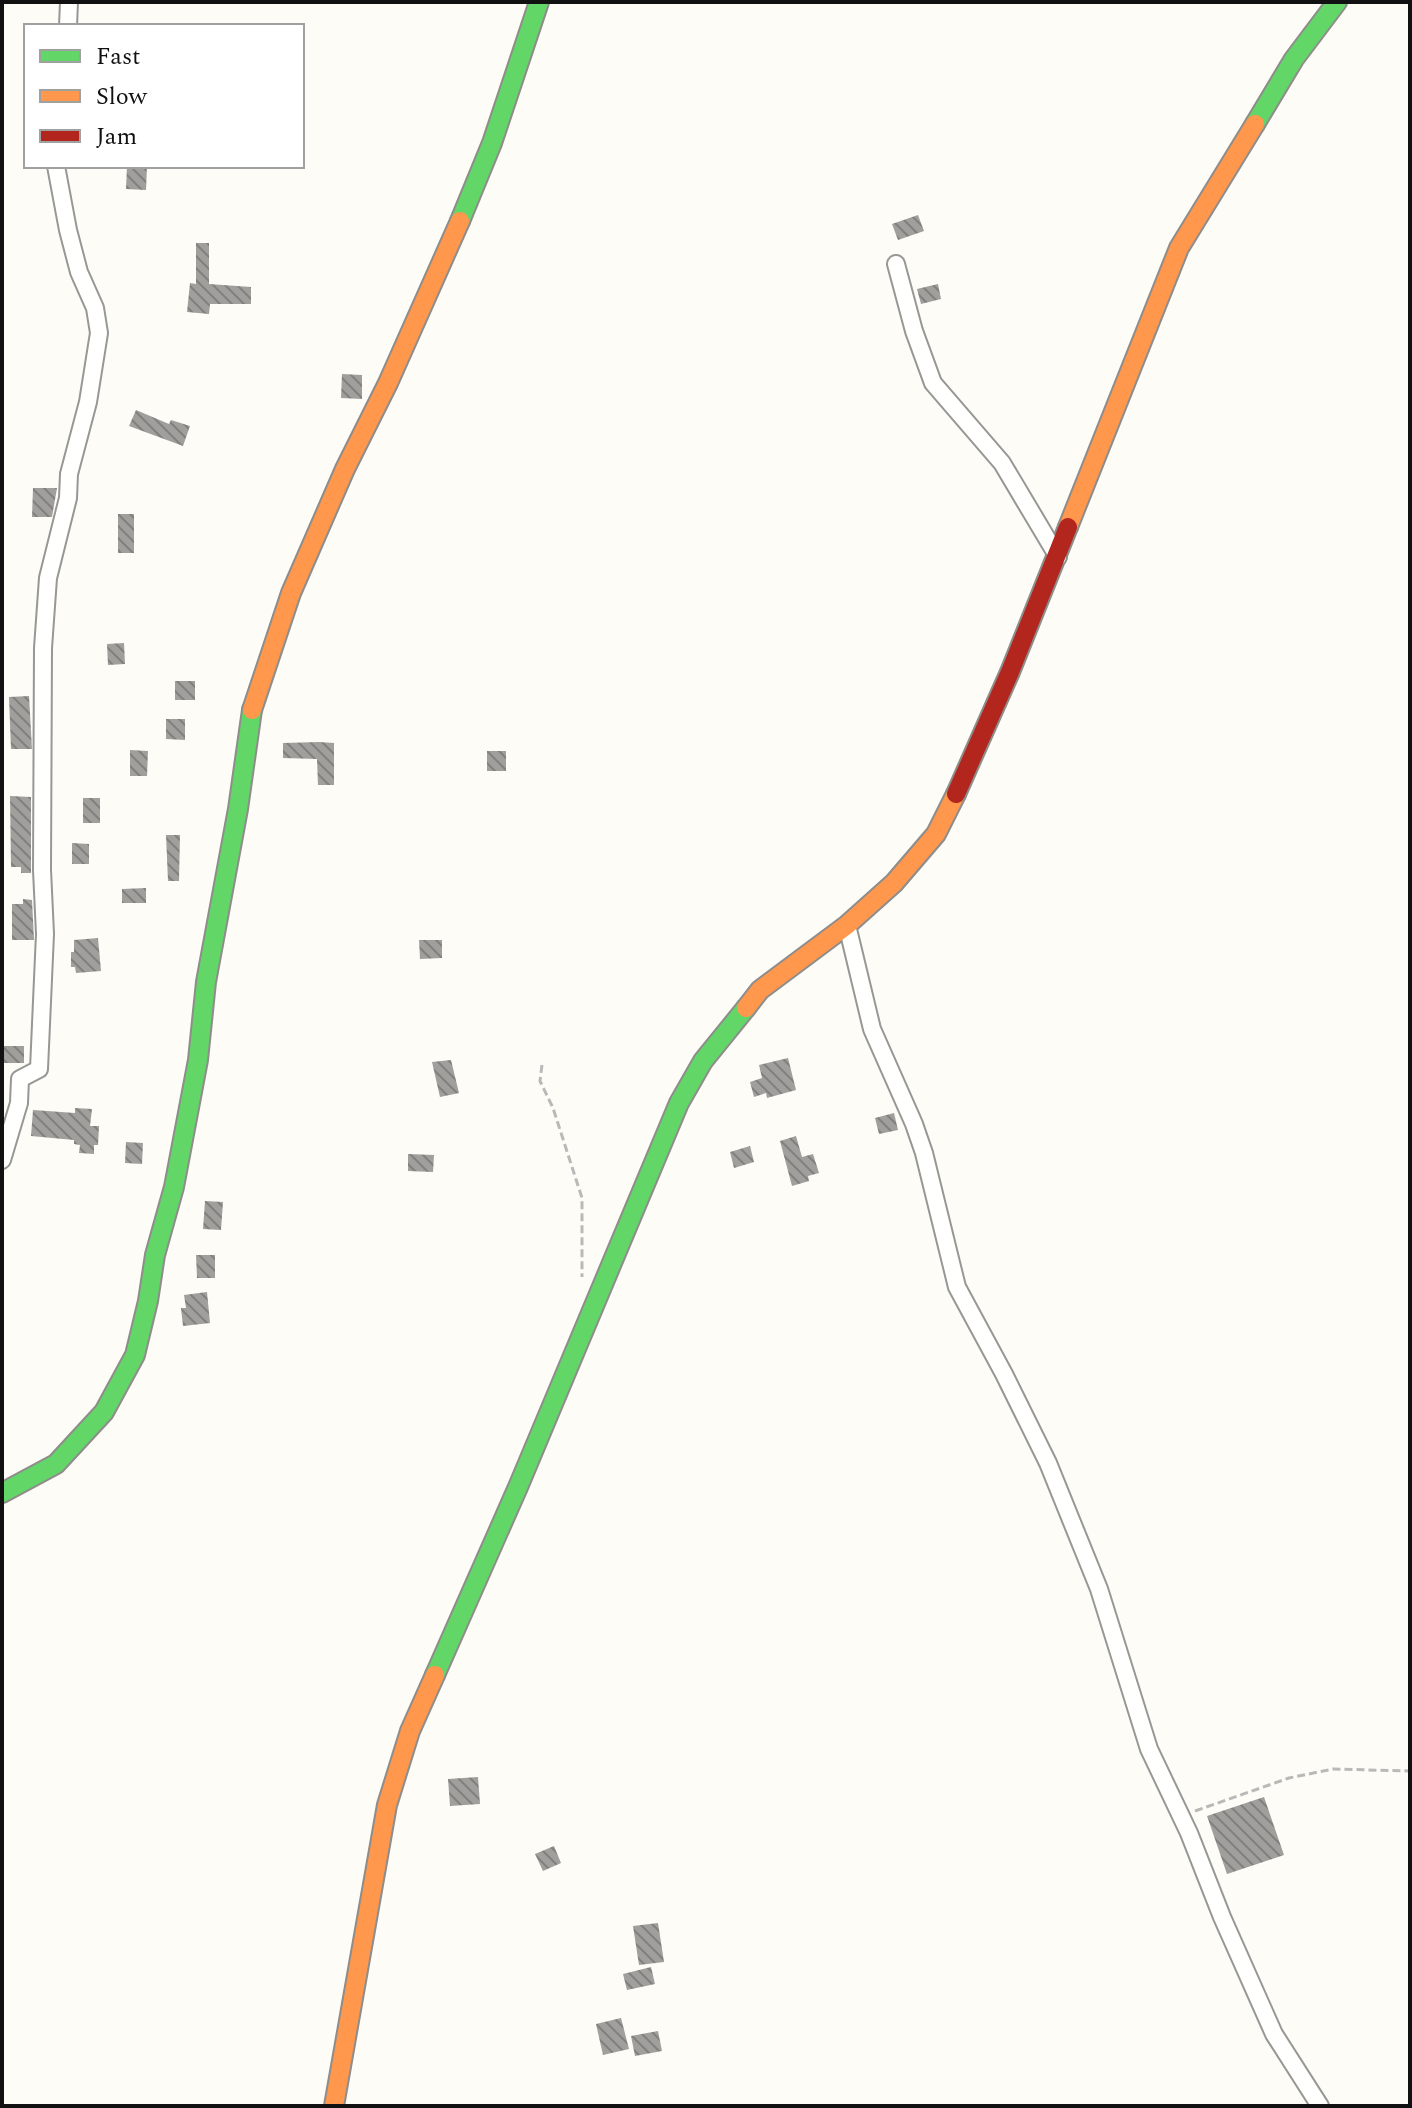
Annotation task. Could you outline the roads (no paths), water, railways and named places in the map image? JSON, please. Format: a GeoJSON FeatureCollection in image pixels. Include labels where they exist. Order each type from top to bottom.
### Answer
{"type":"FeatureCollection","features":[{"type":"Feature","properties":{"kind":"street"},"geometry":{"type":"LineString","coordinates":[[68,24],[69,2]]}},
{"type":"Feature","properties":{"kind":"street"},"geometry":{"type":"LineString","coordinates":[[2,1493],[56,1464],[104,1412],[135,1355],[155,1255],[174,1187],[198,1060],[206,982],[238,809],[250,717],[291,593],[345,469],[436,276],[487,156],[539,2]]}},
{"type":"Feature","properties":{"kind":"street"},"geometry":{"type":"LineString","coordinates":[[334,2106],[387,1805],[410,1731],[518,1487],[679,1103],[703,1061],[760,990],[847,925],[894,883],[936,834],[975,753],[1058,557],[1179,248],[1294,59],[1337,2]]}},
{"type":"Feature","properties":{"kind":"street"},"geometry":{"type":"LineString","coordinates":[[2,1160],[19,1103],[20,1079],[39,1069],[45,934],[42,870],[43,648],[48,578],[68,498],[69,474],[88,402],[99,333],[95,308],[79,272],[68,230],[56,168]]}},
{"type":"Feature","properties":{"kind":"street"},"geometry":{"type":"LineString","coordinates":[[896,264],[914,331],[933,383],[1002,463],[1058,557]]}},
{"type":"Feature","properties":{"kind":"street"},"geometry":{"type":"LineString","coordinates":[[847,925],[872,1029],[924,1153],[957,1287],[1025,1414],[1071,1515],[1099,1589],[1149,1749],[1274,2034],[1320,2106]]}}]}
